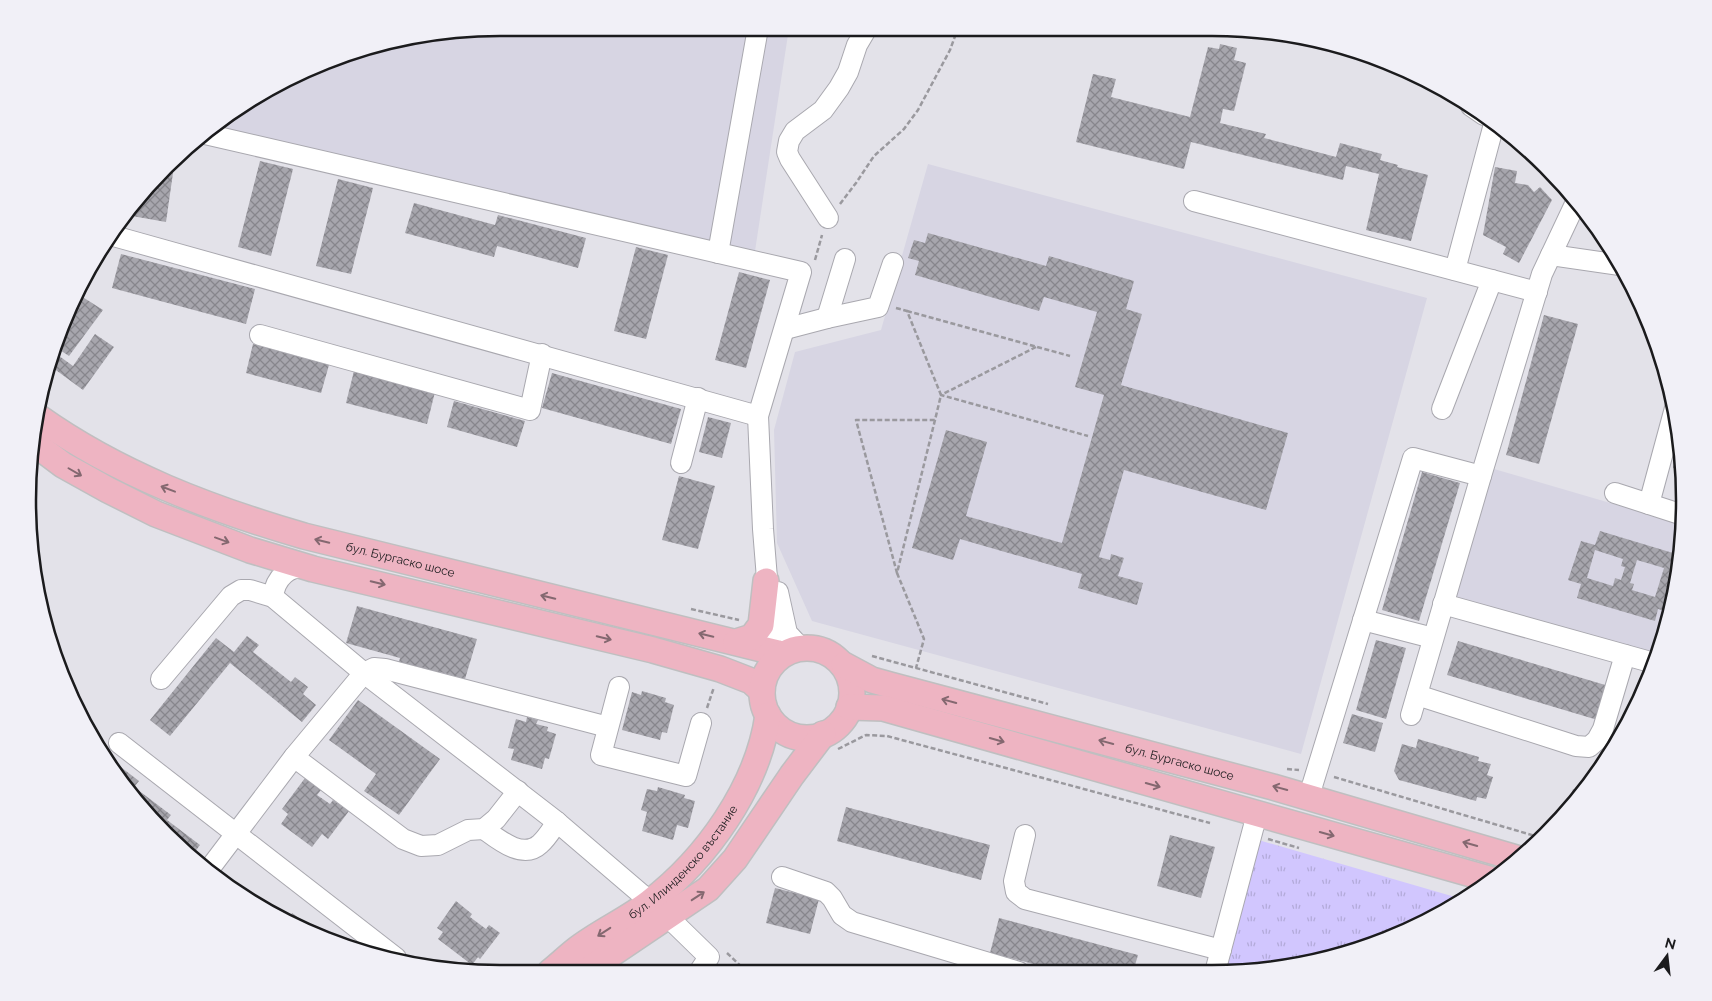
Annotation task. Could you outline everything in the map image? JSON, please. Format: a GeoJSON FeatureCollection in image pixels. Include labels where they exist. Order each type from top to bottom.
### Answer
{"type":"FeatureCollection","features":[{"type":"Feature","properties":{"kind":"main road","name":"бул. Бургаско шосе"},"geometry":{"type":"LineString","coordinates":[[43,421],[64,436],[155,484],[252,521],[304,536],[736,642],[781,655]]}},
{"type":"Feature","properties":{"kind":"main road"},"geometry":{"type":"LineString","coordinates":[[39,447],[63,465],[156,514],[250,550],[313,569],[661,652],[728,672],[751,681],[762,691]]}},
{"type":"Feature","properties":{"kind":"main road"},"geometry":{"type":"LineString","coordinates":[[736,642],[752,637],[761,625],[766,581]]}},
{"type":"Feature","properties":{"kind":"main road"},"geometry":{"type":"LineString","coordinates":[[813,648],[825,651],[844,665],[850,678],[852,693],[849,707],[834,728],[829,742],[793,735],[778,727],[768,715],[763,703],[764,678],[781,655],[813,648]]}},
{"type":"Feature","properties":{"kind":"main road","name":"бул. Бургаско шосе"},"geometry":{"type":"LineString","coordinates":[[844,665],[872,680],[1309,796],[1510,856]]}},
{"type":"Feature","properties":{"kind":"main road"},"geometry":{"type":"LineString","coordinates":[[849,707],[883,708],[1254,824],[1482,877]]}},
{"type":"Feature","properties":{"kind":"main road","name":"бул. Илинденско въстание"},"geometry":{"type":"LineString","coordinates":[[593,965],[658,909],[725,821],[752,770],[766,730],[768,715]]}},
{"type":"Feature","properties":{"kind":"main road","name":"бул. Илинденско въстание"},"geometry":{"type":"LineString","coordinates":[[558,965],[576,950],[658,909],[708,889],[736,859],[792,775],[829,742]]}},
{"type":"Feature","properties":{"kind":"street"},"geometry":{"type":"LineString","coordinates":[[718,253],[757,36]]}},
{"type":"Feature","properties":{"kind":"street"},"geometry":{"type":"LineString","coordinates":[[828,218],[790,160],[787,152],[788,140],[795,131],[823,110],[839,88],[848,72],[858,36]]}},
{"type":"Feature","properties":{"kind":"street"},"geometry":{"type":"LineString","coordinates":[[1455,270],[1492,131]]}},
{"type":"Feature","properties":{"kind":"street"},"geometry":{"type":"LineString","coordinates":[[213,136],[801,272],[758,416],[766,581],[771,628],[781,655]]}},
{"type":"Feature","properties":{"kind":"street"},"geometry":{"type":"LineString","coordinates":[[1194,200],[1537,292]]}},
{"type":"Feature","properties":{"kind":"street"},"geometry":{"type":"LineString","coordinates":[[1411,716],[1542,274],[1573,209]]}},
{"type":"Feature","properties":{"kind":"street"},"geometry":{"type":"LineString","coordinates":[[119,236],[758,416]]}},
{"type":"Feature","properties":{"kind":"street"},"geometry":{"type":"LineString","coordinates":[[1551,255],[1611,264]]}},
{"type":"Feature","properties":{"kind":"street"},"geometry":{"type":"LineString","coordinates":[[827,318],[845,259]]}},
{"type":"Feature","properties":{"kind":"street"},"geometry":{"type":"LineString","coordinates":[[785,329],[878,307],[893,263]]}},
{"type":"Feature","properties":{"kind":"street"},"geometry":{"type":"LineString","coordinates":[[1442,409],[1492,280]]}},
{"type":"Feature","properties":{"kind":"street"},"geometry":{"type":"LineString","coordinates":[[260,335],[530,410],[542,354]]}},
{"type":"Feature","properties":{"kind":"street"},"geometry":{"type":"LineString","coordinates":[[682,463],[698,398]]}},
{"type":"Feature","properties":{"kind":"street"},"geometry":{"type":"LineString","coordinates":[[1649,504],[1670,427]]}},
{"type":"Feature","properties":{"kind":"street"},"geometry":{"type":"LineString","coordinates":[[1309,796],[1413,458],[1481,476]]}},
{"type":"Feature","properties":{"kind":"street"},"geometry":{"type":"LineString","coordinates":[[1615,493],[1676,513]]}},
{"type":"Feature","properties":{"kind":"street"},"geometry":{"type":"LineString","coordinates":[[763,529],[788,633],[781,655]]}},
{"type":"Feature","properties":{"kind":"street"},"geometry":{"type":"LineString","coordinates":[[250,550],[266,570],[273,597]]}},
{"type":"Feature","properties":{"kind":"street"},"geometry":{"type":"LineString","coordinates":[[273,597],[277,581],[283,574],[297,567],[313,569]]}},
{"type":"Feature","properties":{"kind":"street"},"geometry":{"type":"LineString","coordinates":[[161,679],[232,596],[241,590],[250,590],[273,597],[364,672],[557,822],[658,909],[709,958],[704,965]]}},
{"type":"Feature","properties":{"kind":"street"},"geometry":{"type":"LineString","coordinates":[[1443,604],[1646,662]]}},
{"type":"Feature","properties":{"kind":"street"},"geometry":{"type":"LineString","coordinates":[[1363,620],[1433,638]]}},
{"type":"Feature","properties":{"kind":"street"},"geometry":{"type":"LineString","coordinates":[[1417,695],[1576,746],[1588,747],[1597,740],[1603,730],[1625,655]]}},
{"type":"Feature","properties":{"kind":"street"},"geometry":{"type":"LineString","coordinates":[[213,865],[294,757],[364,672],[374,668],[386,668],[608,727]]}},
{"type":"Feature","properties":{"kind":"street"},"geometry":{"type":"LineString","coordinates":[[619,687],[601,755],[686,776],[701,723]]}},
{"type":"Feature","properties":{"kind":"street"},"geometry":{"type":"LineString","coordinates":[[119,744],[386,950]]}},
{"type":"Feature","properties":{"kind":"street"},"geometry":{"type":"LineString","coordinates":[[294,757],[403,839],[420,846],[438,845],[468,830],[484,829],[496,819],[518,791]]}},
{"type":"Feature","properties":{"kind":"street"},"geometry":{"type":"LineString","coordinates":[[484,829],[504,844],[516,849],[530,850],[540,845],[557,822]]}},
{"type":"Feature","properties":{"kind":"street"},"geometry":{"type":"LineString","coordinates":[[1217,965],[1254,824]]}},
{"type":"Feature","properties":{"kind":"street"},"geometry":{"type":"LineString","coordinates":[[1025,835],[1014,880],[1016,892],[1025,899],[1221,950]]}},
{"type":"Feature","properties":{"kind":"street"},"geometry":{"type":"LineString","coordinates":[[782,877],[826,892],[842,915],[852,922],[978,965]]}},
{"type":"Feature","properties":{"kind":"path"},"geometry":{"type":"LineString","coordinates":[[801,272],[809,269],[814,262],[828,218],[856,183],[874,156],[904,129],[918,110],[950,50],[955,36]]}},
{"type":"Feature","properties":{"kind":"path"},"geometry":{"type":"LineString","coordinates":[[880,303],[906,312],[1070,356]]}},
{"type":"Feature","properties":{"kind":"path"},"geometry":{"type":"LineString","coordinates":[[897,572],[941,395],[906,312]]}},
{"type":"Feature","properties":{"kind":"path"},"geometry":{"type":"LineString","coordinates":[[941,395],[1036,347]]}},
{"type":"Feature","properties":{"kind":"path"},"geometry":{"type":"LineString","coordinates":[[941,395],[1088,436]]}},
{"type":"Feature","properties":{"kind":"path"},"geometry":{"type":"LineString","coordinates":[[916,668],[924,639],[897,572],[856,420],[935,420]]}},
{"type":"Feature","properties":{"kind":"path"},"geometry":{"type":"LineString","coordinates":[[701,723],[714,687]]}},
{"type":"Feature","properties":{"kind":"path"},"geometry":{"type":"LineString","coordinates":[[829,742],[866,734],[887,736],[1213,824]]}},
{"type":"Feature","properties":{"kind":"path"},"geometry":{"type":"LineString","coordinates":[[1254,824],[1307,850]]}},
{"type":"Feature","properties":{"kind":"shaded area"},"geometry":{"type":"Polygon","coordinates":[[[500,36],[788,36],[755,251],[214,135],[268,98],[295,84],[351,61],[410,45],[470,37],[500,36]]]}},
{"type":"Feature","properties":{"kind":"shaded area"},"geometry":{"type":"Polygon","coordinates":[[[928,164],[1427,298],[1301,754],[812,621],[777,543],[774,430],[795,352],[881,330],[928,164]]]}},
{"type":"Feature","properties":{"kind":"shaded area"},"geometry":{"type":"Polygon","coordinates":[[[1494,469],[1675,522],[1667,591],[1649,656],[1455,599],[1494,469]]]}},
{"type":"Feature","properties":{"kind":"green space"},"geometry":{"type":"Polygon","coordinates":[[[1255,839],[1454,897],[1417,917],[1361,940],[1332,949],[1272,961],[1222,965],[1255,839]]]}},
{"type":"Feature","properties":{"kind":"building"},"geometry":{"type":"Polygon","coordinates":[[[1220,44],[1237,48],[1234,60],[1246,63],[1234,111],[1223,109],[1220,123],[1266,134],[1264,138],[1336,157],[1340,143],[1382,154],[1380,160],[1398,165],[1397,167],[1428,175],[1411,241],[1366,230],[1379,174],[1346,166],[1343,180],[1191,142],[1184,169],[1076,142],[1093,74],[1116,79],[1111,97],[1190,117],[1208,47],[1219,49],[1220,44]]]}},
{"type":"Feature","properties":{"kind":"building"},"geometry":{"type":"Polygon","coordinates":[[[260,161],[293,169],[271,256],[238,247],[260,161]]]}},
{"type":"Feature","properties":{"kind":"building"},"geometry":{"type":"Polygon","coordinates":[[[1495,167],[1517,171],[1515,183],[1528,185],[1534,192],[1540,187],[1552,200],[1519,263],[1503,254],[1506,247],[1483,235],[1495,167]]]}},
{"type":"Feature","properties":{"kind":"building"},"geometry":{"type":"Polygon","coordinates":[[[173,171],[166,222],[133,216],[173,171]]]}},
{"type":"Feature","properties":{"kind":"building"},"geometry":{"type":"Polygon","coordinates":[[[338,179],[373,188],[351,274],[316,266],[338,179]]]}},
{"type":"Feature","properties":{"kind":"building"},"geometry":{"type":"Polygon","coordinates":[[[414,203],[495,225],[498,215],[586,238],[578,268],[497,246],[494,257],[405,233],[414,203]]]}},
{"type":"Feature","properties":{"kind":"building"},"geometry":{"type":"Polygon","coordinates":[[[928,233],[1046,266],[1049,256],[1134,281],[1126,309],[1142,314],[1121,385],[1288,433],[1266,510],[1124,470],[1099,557],[1110,560],[1111,554],[1124,558],[1118,576],[1143,583],[1137,605],[1078,588],[1082,574],[960,539],[953,560],[912,548],[946,430],[987,442],[966,516],[1062,543],[1104,395],[1075,387],[1097,312],[1044,297],[1039,311],[915,275],[919,261],[908,258],[914,240],[925,243],[928,233]]]}},
{"type":"Feature","properties":{"kind":"building"},"geometry":{"type":"Polygon","coordinates":[[[636,247],[668,255],[646,339],[614,331],[636,247]]]}},
{"type":"Feature","properties":{"kind":"building"},"geometry":{"type":"Polygon","coordinates":[[[121,254],[255,289],[246,324],[112,288],[121,254]]]}},
{"type":"Feature","properties":{"kind":"building"},"geometry":{"type":"Polygon","coordinates":[[[739,272],[770,280],[746,368],[715,360],[739,272]]]}},
{"type":"Feature","properties":{"kind":"building"},"geometry":{"type":"Polygon","coordinates":[[[83,297],[103,310],[69,356],[61,351],[83,297]]]}},
{"type":"Feature","properties":{"kind":"building"},"geometry":{"type":"Polygon","coordinates":[[[1544,315],[1578,324],[1539,464],[1506,455],[1544,315]]]}},
{"type":"Feature","properties":{"kind":"building"},"geometry":{"type":"Polygon","coordinates":[[[95,334],[114,347],[83,390],[55,370],[59,356],[73,366],[95,334]]]}},
{"type":"Feature","properties":{"kind":"building"},"geometry":{"type":"Polygon","coordinates":[[[253,344],[329,365],[321,393],[246,373],[253,344]]]}},
{"type":"Feature","properties":{"kind":"building"},"geometry":{"type":"Polygon","coordinates":[[[354,371],[435,392],[427,424],[346,403],[354,371]]]}},
{"type":"Feature","properties":{"kind":"building"},"geometry":{"type":"Polygon","coordinates":[[[552,373],[681,409],[671,444],[542,408],[552,373]]]}},
{"type":"Feature","properties":{"kind":"building"},"geometry":{"type":"Polygon","coordinates":[[[454,401],[525,421],[517,447],[447,427],[454,401]]]}},
{"type":"Feature","properties":{"kind":"building"},"geometry":{"type":"Polygon","coordinates":[[[708,417],[731,423],[722,458],[699,452],[708,417]]]}},
{"type":"Feature","properties":{"kind":"building"},"geometry":{"type":"Polygon","coordinates":[[[1422,472],[1460,483],[1419,621],[1382,610],[1422,472]]]}},
{"type":"Feature","properties":{"kind":"building"},"geometry":{"type":"Polygon","coordinates":[[[679,476],[715,486],[698,549],[662,540],[679,476]]]}},
{"type":"Feature","properties":{"kind":"building"},"geometry":{"type":"Polygon","coordinates":[[[1600,531],[1673,553],[1663,610],[1658,609],[1655,621],[1577,598],[1581,584],[1568,580],[1581,541],[1595,545],[1600,531]],[[1595,550],[1587,578],[1613,586],[1615,578],[1621,580],[1625,567],[1621,566],[1623,559],[1595,550]],[[1637,560],[1630,583],[1634,584],[1632,590],[1655,597],[1664,568],[1637,560]]]}},
{"type":"Feature","properties":{"kind":"building"},"geometry":{"type":"Polygon","coordinates":[[[357,606],[477,639],[465,679],[440,672],[438,681],[397,670],[400,658],[346,643],[357,606]]]}},
{"type":"Feature","properties":{"kind":"building"},"geometry":{"type":"Polygon","coordinates":[[[247,636],[259,645],[253,652],[291,682],[295,677],[308,687],[303,694],[316,705],[302,722],[230,663],[170,736],[150,720],[216,638],[234,652],[247,636]]]}},
{"type":"Feature","properties":{"kind":"building"},"geometry":{"type":"Polygon","coordinates":[[[1376,640],[1406,648],[1386,719],[1356,710],[1376,640]]]}},
{"type":"Feature","properties":{"kind":"building"},"geometry":{"type":"Polygon","coordinates":[[[1458,641],[1612,687],[1601,721],[1447,675],[1458,641]]]}},
{"type":"Feature","properties":{"kind":"building"},"geometry":{"type":"Polygon","coordinates":[[[642,691],[666,698],[665,702],[674,705],[667,733],[662,732],[660,740],[622,730],[632,692],[641,695],[642,691]]]}},
{"type":"Feature","properties":{"kind":"building"},"geometry":{"type":"Polygon","coordinates":[[[358,700],[440,759],[399,815],[364,791],[376,774],[329,740],[358,700]]]}},
{"type":"Feature","properties":{"kind":"building"},"geometry":{"type":"Polygon","coordinates":[[[1352,714],[1383,723],[1375,752],[1343,743],[1352,714]]]}},
{"type":"Feature","properties":{"kind":"building"},"geometry":{"type":"Polygon","coordinates":[[[527,717],[538,720],[536,724],[548,727],[547,731],[556,734],[549,759],[545,758],[542,769],[511,760],[514,749],[508,748],[516,719],[526,722],[527,717]]]}},
{"type":"Feature","properties":{"kind":"building"},"geometry":{"type":"Polygon","coordinates":[[[1418,739],[1479,757],[1478,761],[1491,764],[1487,775],[1493,777],[1486,799],[1477,797],[1476,801],[1399,780],[1394,771],[1402,744],[1416,748],[1418,739]]]}},
{"type":"Feature","properties":{"kind":"building"},"geometry":{"type":"Polygon","coordinates":[[[120,767],[139,781],[135,786],[120,767]]]}},
{"type":"Feature","properties":{"kind":"building"},"geometry":{"type":"Polygon","coordinates":[[[305,778],[321,790],[317,795],[330,804],[333,800],[349,811],[328,839],[322,834],[312,847],[281,824],[288,814],[282,809],[305,778]]]}},
{"type":"Feature","properties":{"kind":"building"},"geometry":{"type":"Polygon","coordinates":[[[658,787],[685,795],[684,798],[695,801],[688,828],[677,825],[673,840],[642,831],[647,812],[641,810],[647,789],[657,791],[658,787]]]}},
{"type":"Feature","properties":{"kind":"building"},"geometry":{"type":"Polygon","coordinates":[[[137,789],[171,815],[167,820],[200,845],[195,851],[194,850],[151,807],[137,789]]]}},
{"type":"Feature","properties":{"kind":"building"},"geometry":{"type":"Polygon","coordinates":[[[846,807],[990,845],[981,880],[837,841],[846,807]]]}},
{"type":"Feature","properties":{"kind":"building"},"geometry":{"type":"Polygon","coordinates":[[[1170,835],[1215,847],[1201,898],[1157,886],[1170,835]]]}},
{"type":"Feature","properties":{"kind":"building"},"geometry":{"type":"Polygon","coordinates":[[[775,888],[819,899],[810,934],[766,923],[775,888]]]}},
{"type":"Feature","properties":{"kind":"building"},"geometry":{"type":"Polygon","coordinates":[[[456,901],[472,914],[470,917],[486,929],[489,925],[500,933],[480,959],[478,957],[471,964],[438,939],[443,932],[437,928],[456,901]]]}},
{"type":"Feature","properties":{"kind":"building"},"geometry":{"type":"Polygon","coordinates":[[[999,918],[1138,955],[1135,965],[1037,965],[990,953],[999,918]]]}}]}
